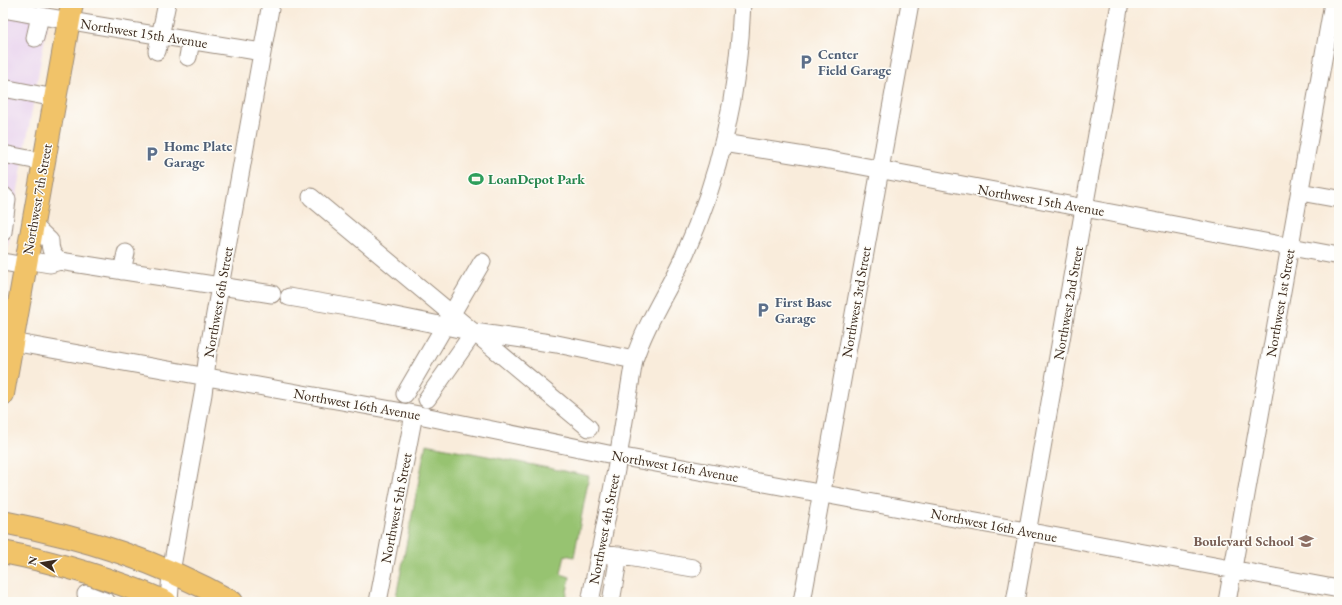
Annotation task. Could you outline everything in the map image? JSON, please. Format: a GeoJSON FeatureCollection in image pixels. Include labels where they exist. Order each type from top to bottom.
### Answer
{"type":"FeatureCollection","features":[{"type":"Feature","properties":{"kind":"main road","name":"Northwest 7th Street"},"geometry":{"type":"LineString","coordinates":[[3,394],[70,12]]}},
{"type":"Feature","properties":{"kind":"main road"},"geometry":{"type":"LineString","coordinates":[[3,522],[46,530],[135,557],[171,572],[232,602]]}},
{"type":"Feature","properties":{"kind":"main road"},"geometry":{"type":"LineString","coordinates":[[3,552],[47,561],[90,573],[166,602]]}},
{"type":"Feature","properties":{"kind":"street"},"geometry":{"type":"LineString","coordinates":[[159,43],[167,3]]}},
{"type":"Feature","properties":{"kind":"street","name":"Northwest 6th Street"},"geometry":{"type":"LineString","coordinates":[[169,602],[171,572],[271,3]]}},
{"type":"Feature","properties":{"kind":"street","name":"Northwest 4th Street"},"geometry":{"type":"LineString","coordinates":[[590,602],[618,456],[634,360],[640,342],[684,256],[696,227],[723,143],[738,52],[742,3]]}},
{"type":"Feature","properties":{"kind":"street","name":"Northwest 3rd Street"},"geometry":{"type":"LineString","coordinates":[[802,602],[910,3]]}},
{"type":"Feature","properties":{"kind":"street","name":"Northwest 2nd Street"},"geometry":{"type":"LineString","coordinates":[[1014,602],[1085,208],[1120,3]]}},
{"type":"Feature","properties":{"kind":"street","name":"Northwest 1st Street"},"geometry":{"type":"LineString","coordinates":[[1226,602],[1300,192],[1332,3]]}},
{"type":"Feature","properties":{"kind":"street","name":"Northwest 15th Avenue"},"geometry":{"type":"LineString","coordinates":[[3,9],[40,16],[70,12],[159,43],[189,49],[220,45],[262,52]]}},
{"type":"Feature","properties":{"kind":"street"},"geometry":{"type":"LineString","coordinates":[[35,38],[40,16]]}},
{"type":"Feature","properties":{"kind":"street"},"geometry":{"type":"LineString","coordinates":[[3,88],[55,98]]}},
{"type":"Feature","properties":{"kind":"street","name":"Northwest 15th Avenue"},"geometry":{"type":"LineString","coordinates":[[723,143],[879,170],[1339,256]]}},
{"type":"Feature","properties":{"kind":"street"},"geometry":{"type":"LineString","coordinates":[[3,154],[44,162]]}},
{"type":"Feature","properties":{"kind":"street"},"geometry":{"type":"LineString","coordinates":[[1300,192],[1339,199]]}},
{"type":"Feature","properties":{"kind":"street"},"geometry":{"type":"LineString","coordinates":[[3,195],[8,199],[3,232]]}},
{"type":"Feature","properties":{"kind":"street"},"geometry":{"type":"LineString","coordinates":[[311,197],[448,320]]}},
{"type":"Feature","properties":{"kind":"street"},"geometry":{"type":"LineString","coordinates":[[33,225],[50,241],[50,249],[55,257],[60,261]]}},
{"type":"Feature","properties":{"kind":"street"},"geometry":{"type":"LineString","coordinates":[[126,253],[129,273]]}},
{"type":"Feature","properties":{"kind":"street"},"geometry":{"type":"LineString","coordinates":[[3,262],[50,264],[60,261],[129,273],[221,285],[272,294]]}},
{"type":"Feature","properties":{"kind":"street"},"geometry":{"type":"LineString","coordinates":[[405,394],[482,262]]}},
{"type":"Feature","properties":{"kind":"street"},"geometry":{"type":"LineString","coordinates":[[289,297],[448,320],[474,332],[589,428]]}},
{"type":"Feature","properties":{"kind":"street"},"geometry":{"type":"LineString","coordinates":[[474,332],[557,344],[634,360]]}},
{"type":"Feature","properties":{"kind":"street"},"geometry":{"type":"LineString","coordinates":[[427,398],[474,332]]}},
{"type":"Feature","properties":{"kind":"street","name":"Northwest 16th Avenue"},"geometry":{"type":"LineString","coordinates":[[12,342],[414,414],[618,456],[1027,530],[1339,589]]}},
{"type":"Feature","properties":{"kind":"street","name":"Northwest 5th Street"},"geometry":{"type":"LineString","coordinates":[[378,602],[414,414]]}},
{"type":"Feature","properties":{"kind":"street"},"geometry":{"type":"LineString","coordinates":[[599,552],[693,568]]}},
{"type":"Feature","properties":{"kind":"street"},"geometry":{"type":"LineString","coordinates":[[611,602],[619,555]]}},
{"type":"Feature","properties":{"kind":"street"},"geometry":{"type":"LineString","coordinates":[[86,595],[107,602]]}},
{"type":"Feature","properties":{"kind":"shaded area"},"geometry":{"type":"Polygon","coordinates":[[[3,3],[51,3],[3,274],[3,3]]]}},
{"type":"Feature","properties":{"kind":"green space"},"geometry":{"type":"Polygon","coordinates":[[[426,444],[589,476],[574,557],[565,555],[561,574],[570,577],[565,602],[395,602],[426,444]]]}},
{"type":"Feature","properties":{"kind":"place","name":"Center Field Garage"},"geometry":{"type":"Point","coordinates":[806,62]}},
{"type":"Feature","properties":{"kind":"place","name":"Home Plate Garage"},"geometry":{"type":"Point","coordinates":[152,154]}},
{"type":"Feature","properties":{"kind":"place","name":"LoanDepot Park"},"geometry":{"type":"Point","coordinates":[476,179]}},
{"type":"Feature","properties":{"kind":"place","name":"First Base Garage"},"geometry":{"type":"Point","coordinates":[763,310]}},
{"type":"Feature","properties":{"kind":"place","name":"Boulevard School"},"geometry":{"type":"Point","coordinates":[1306,541]}}]}
